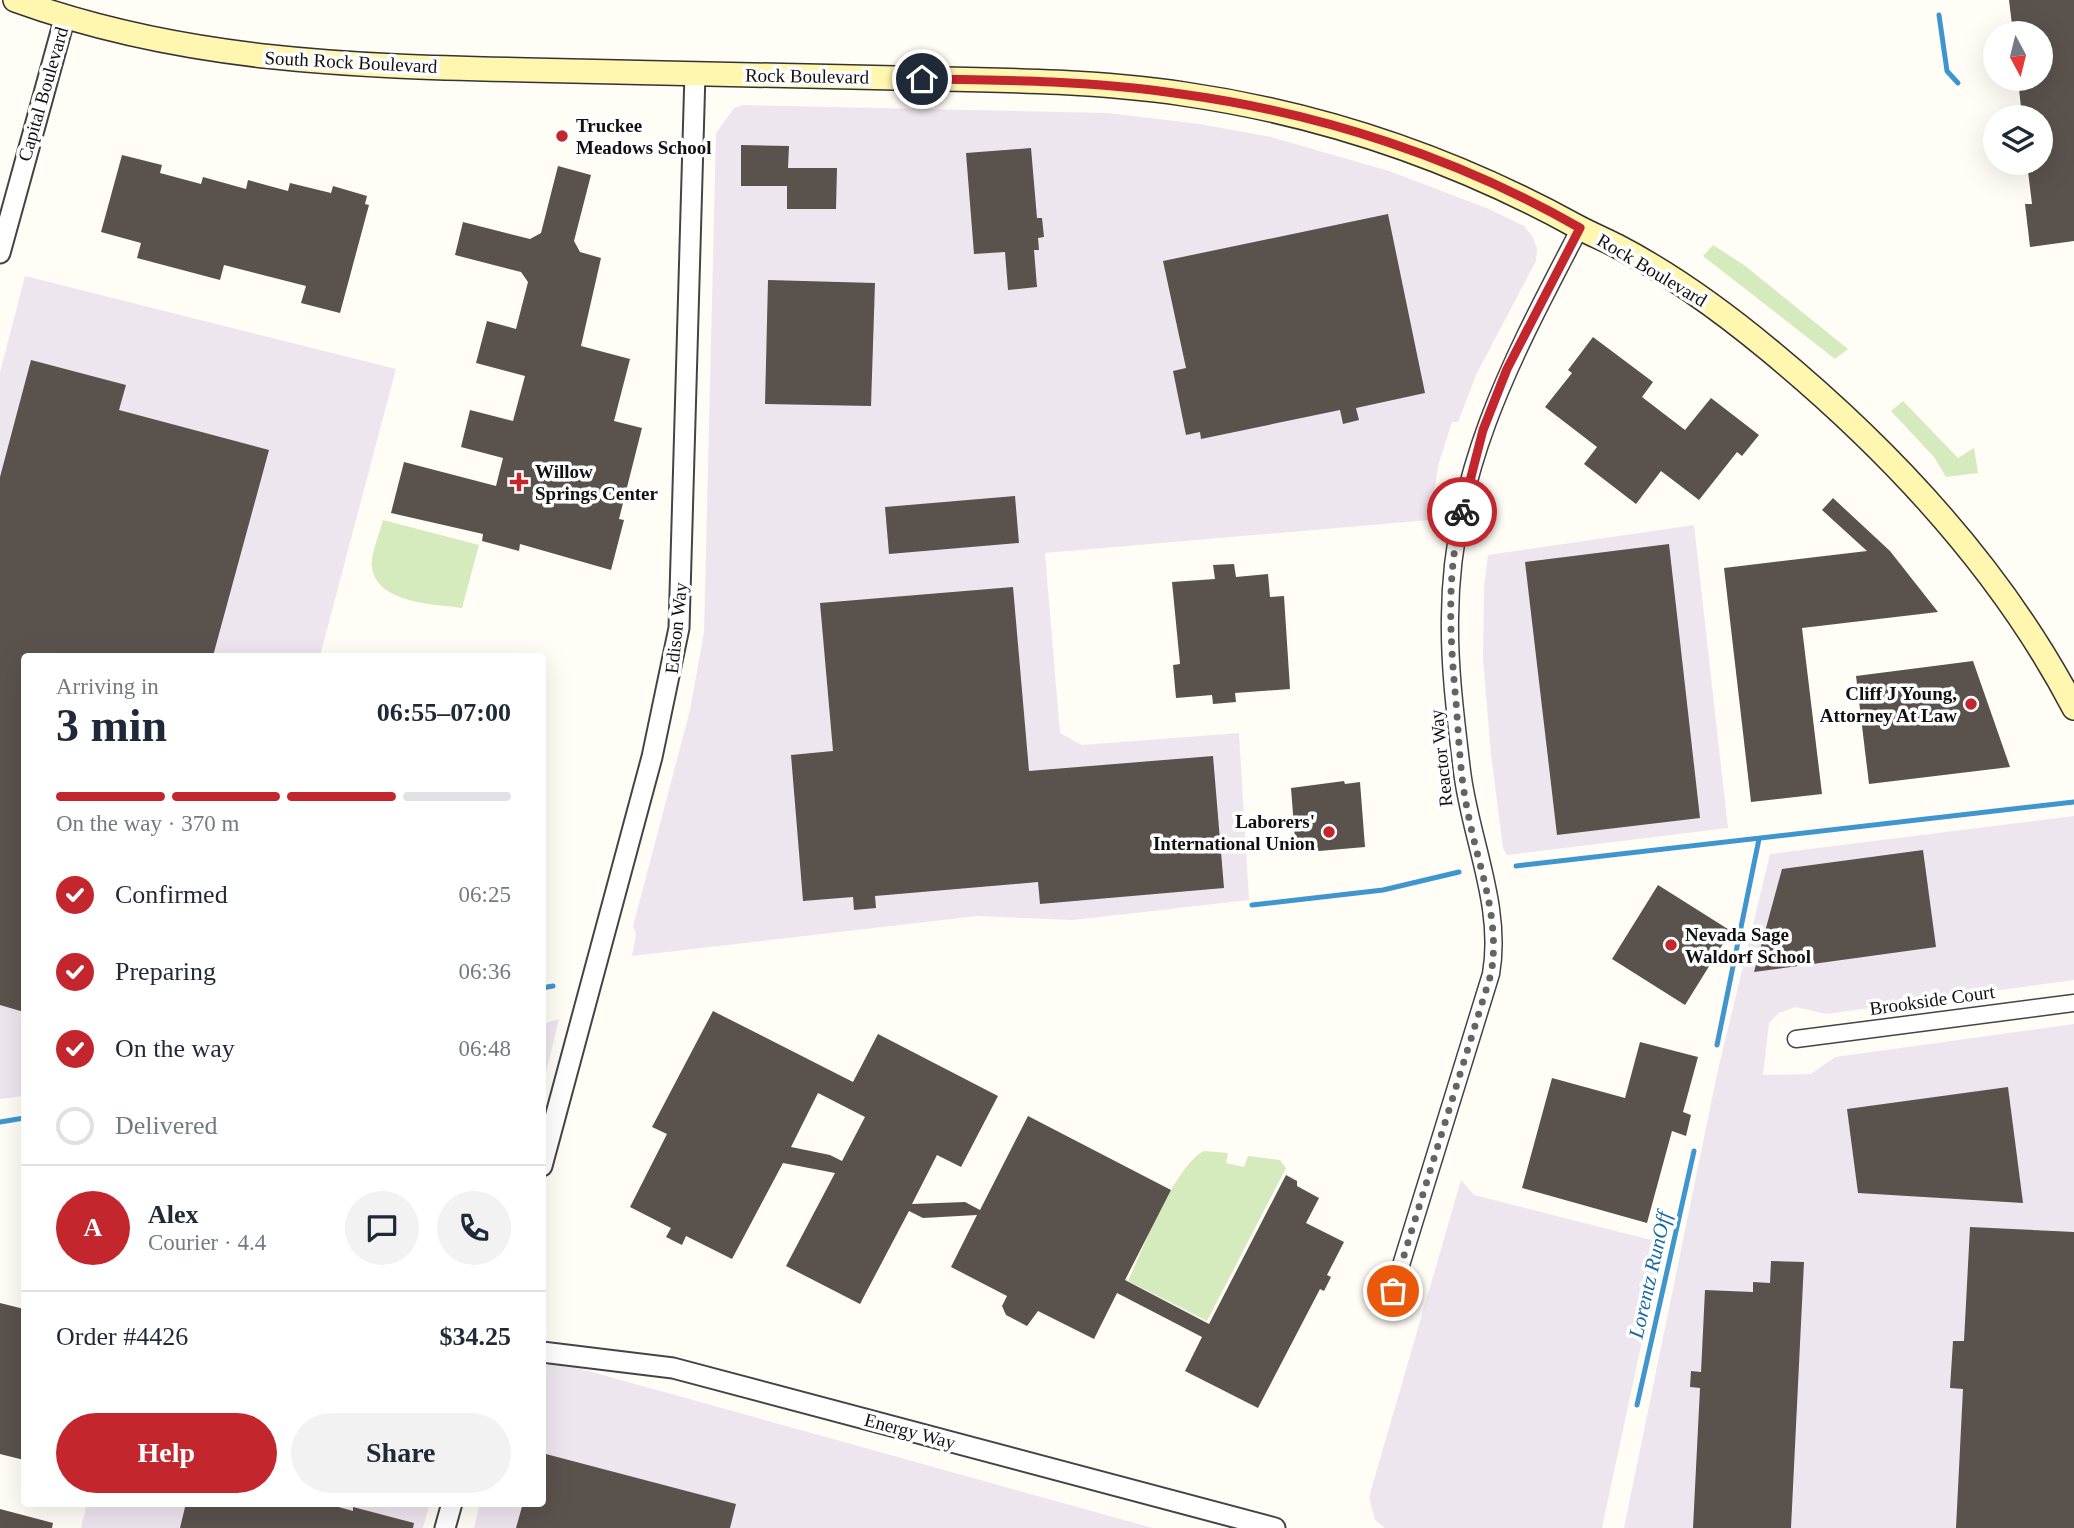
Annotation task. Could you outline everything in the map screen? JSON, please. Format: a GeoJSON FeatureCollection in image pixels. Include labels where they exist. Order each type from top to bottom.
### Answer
{"type":"FeatureCollection","features":[{"type":"Feature","properties":{"kind":"main road","name":"South Rock Boulevard"},"geometry":{"type":"LineString","coordinates":[[15,0],[65,17],[188,46],[322,64],[695,73]]}},
{"type":"Feature","properties":{"kind":"main road","name":"Rock Boulevard"},"geometry":{"type":"LineString","coordinates":[[695,73],[1059,82],[1126,87],[1238,103],[1357,132],[1491,182],[1656,268],[1743,328],[1877,446],[1950,525],[1982,567],[2074,708]]}},
{"type":"Feature","properties":{"kind":"street","name":"Capital Boulevard"},"geometry":{"type":"LineString","coordinates":[[0,253],[65,17]]}},
{"type":"Feature","properties":{"kind":"street","name":"Edison Way"},"geometry":{"type":"LineString","coordinates":[[546,1151],[658,734],[679,628],[695,73]]}},
{"type":"Feature","properties":{"kind":"street","name":"Reactor Way"},"geometry":{"type":"LineString","coordinates":[[1393,1291],[1491,974],[1495,949],[1488,889],[1467,811],[1457,728],[1450,617],[1457,529],[1489,412],[1507,369],[1580,228]]}},
{"type":"Feature","properties":{"kind":"street","name":"Brookside Court"},"geometry":{"type":"LineString","coordinates":[[1796,1040],[2074,1003]]}},
{"type":"Feature","properties":{"kind":"street","name":"Energy Way"},"geometry":{"type":"LineString","coordinates":[[546,1352],[673,1368],[1275,1528]]}},
{"type":"Feature","properties":{"kind":"street"},"geometry":{"type":"LineString","coordinates":[[445,1528],[451,1507]]}},
{"type":"Feature","properties":{"kind":"shaded area"},"geometry":{"type":"Polygon","coordinates":[[[743,105],[1108,113],[1200,124],[1271,137],[1389,171],[1489,209],[1524,226],[1532,236],[1537,248],[1536,261],[1477,373],[1458,422],[1452,422],[1439,463],[1429,520],[1045,553],[1060,733],[1082,745],[1239,733],[1249,900],[1073,920],[977,916],[632,956],[636,934],[633,926],[690,710],[704,632],[716,133],[734,108],[743,105]]]}},
{"type":"Feature","properties":{"kind":"shaded area"},"geometry":{"type":"Polygon","coordinates":[[[25,276],[396,369],[321,653],[21,653],[21,1096],[0,1099],[0,372],[25,276]]]}},
{"type":"Feature","properties":{"kind":"shaded area"},"geometry":{"type":"Polygon","coordinates":[[[1694,525],[1728,828],[1507,855],[1503,848],[1491,755],[1483,659],[1484,586],[1488,555],[1694,525]]]}},
{"type":"Feature","properties":{"kind":"shaded area"},"geometry":{"type":"Polygon","coordinates":[[[2074,816],[2074,980],[1826,1014],[1796,1007],[1779,1013],[1769,1023],[1763,1075],[1811,1074],[1835,1057],[2074,1024],[2074,1528],[1624,1528],[1717,1074],[1770,854],[2074,816]]]}},
{"type":"Feature","properties":{"kind":"shaded area"},"geometry":{"type":"Polygon","coordinates":[[[559,1019],[546,1072],[546,1023],[559,1019]]]}},
{"type":"Feature","properties":{"kind":"shaded area"},"geometry":{"type":"Polygon","coordinates":[[[1461,1180],[1474,1195],[1663,1243],[1602,1528],[1385,1528],[1375,1520],[1369,1497],[1461,1180]]]}},
{"type":"Feature","properties":{"kind":"shaded area"},"geometry":{"type":"Polygon","coordinates":[[[556,1362],[1153,1528],[474,1528],[479,1507],[546,1507],[546,1365],[556,1362]]]}},
{"type":"Feature","properties":{"kind":"shaded area"},"geometry":{"type":"Polygon","coordinates":[[[86,1507],[429,1507],[423,1528],[81,1528],[86,1507]]]}},
{"type":"Feature","properties":{"kind":"green space"},"geometry":{"type":"Polygon","coordinates":[[[1713,245],[1744,265],[1848,349],[1835,359],[1703,256],[1713,245]]]}},
{"type":"Feature","properties":{"kind":"green space"},"geometry":{"type":"Polygon","coordinates":[[[1903,401],[1958,458],[1974,448],[1978,473],[1946,477],[1934,457],[1891,411],[1903,401]]]}},
{"type":"Feature","properties":{"kind":"green space"},"geometry":{"type":"Polygon","coordinates":[[[383,520],[479,545],[462,608],[410,600],[385,589],[372,568],[383,520]]]}},
{"type":"Feature","properties":{"kind":"green space"},"geometry":{"type":"Polygon","coordinates":[[[1204,1151],[1228,1153],[1226,1163],[1244,1167],[1248,1156],[1280,1160],[1286,1168],[1207,1321],[1128,1281],[1171,1190],[1193,1159],[1204,1151]]]}},
{"type":"Feature","properties":{"kind":"building"},"geometry":{"type":"Polygon","coordinates":[[[2009,0],[2074,0],[2074,241],[2030,247],[2025,204],[2032,204],[2028,175],[2053,175],[2053,105],[2021,105],[2019,91],[2053,91],[2053,21],[2012,21],[2009,0]]]}},
{"type":"Feature","properties":{"kind":"building"},"geometry":{"type":"Polygon","coordinates":[[[741,145],[789,146],[788,168],[837,168],[836,209],[787,209],[787,186],[741,186],[741,145]]]}},
{"type":"Feature","properties":{"kind":"building"},"geometry":{"type":"Polygon","coordinates":[[[1031,148],[1037,218],[1042,218],[1044,237],[1038,238],[1039,250],[1034,250],[1037,287],[1008,290],[1005,252],[974,254],[966,153],[1031,148]]]}},
{"type":"Feature","properties":{"kind":"building"},"geometry":{"type":"Polygon","coordinates":[[[122,155],[162,165],[160,173],[201,184],[203,177],[246,189],[248,180],[288,191],[290,183],[331,193],[333,186],[367,196],[365,204],[369,205],[340,313],[301,303],[306,286],[224,265],[220,280],[137,258],[141,243],[101,232],[122,155]]]}},
{"type":"Feature","properties":{"kind":"building"},"geometry":{"type":"Polygon","coordinates":[[[558,166],[591,175],[574,241],[580,252],[601,258],[581,346],[630,359],[614,421],[642,428],[619,519],[624,520],[611,570],[520,544],[519,551],[482,541],[483,534],[391,513],[404,462],[496,486],[503,458],[461,447],[470,410],[513,421],[525,376],[476,363],[487,321],[516,329],[528,282],[521,272],[455,255],[463,222],[530,239],[541,233],[558,166]]]}},
{"type":"Feature","properties":{"kind":"building"},"geometry":{"type":"Polygon","coordinates":[[[1388,214],[1425,393],[1356,408],[1359,420],[1343,424],[1340,410],[1201,439],[1200,432],[1186,435],[1173,371],[1186,368],[1163,261],[1388,214]]]}},
{"type":"Feature","properties":{"kind":"building"},"geometry":{"type":"Polygon","coordinates":[[[768,280],[875,283],[871,406],[765,404],[768,280]]]}},
{"type":"Feature","properties":{"kind":"building"},"geometry":{"type":"Polygon","coordinates":[[[1593,337],[1653,382],[1642,397],[1685,430],[1711,398],[1759,435],[1742,456],[1737,452],[1699,500],[1661,471],[1636,504],[1584,464],[1597,447],[1545,407],[1572,373],[1568,370],[1593,337]]]}},
{"type":"Feature","properties":{"kind":"building"},"geometry":{"type":"Polygon","coordinates":[[[31,360],[126,385],[119,410],[269,450],[214,653],[21,653],[21,1011],[0,1005],[0,477],[31,360]]]}},
{"type":"Feature","properties":{"kind":"building"},"geometry":{"type":"Polygon","coordinates":[[[1015,496],[1019,543],[889,554],[885,507],[1015,496]]]}},
{"type":"Feature","properties":{"kind":"building"},"geometry":{"type":"Polygon","coordinates":[[[1833,498],[1890,551],[1938,612],[1802,628],[1822,794],[1751,802],[1724,568],[1867,551],[1822,510],[1833,498]]]}},
{"type":"Feature","properties":{"kind":"building"},"geometry":{"type":"Polygon","coordinates":[[[1669,544],[1700,818],[1557,835],[1525,562],[1669,544]]]}},
{"type":"Feature","properties":{"kind":"building"},"geometry":{"type":"Polygon","coordinates":[[[1234,564],[1236,577],[1268,574],[1270,597],[1284,596],[1290,689],[1235,693],[1236,702],[1213,704],[1212,695],[1176,698],[1173,665],[1180,664],[1172,582],[1215,579],[1213,565],[1234,564]]]}},
{"type":"Feature","properties":{"kind":"building"},"geometry":{"type":"Polygon","coordinates":[[[1013,587],[1029,771],[1213,756],[1224,888],[1040,904],[1038,882],[875,896],[876,908],[854,910],[853,897],[803,901],[791,755],[833,751],[820,603],[1013,587]]]}},
{"type":"Feature","properties":{"kind":"building"},"geometry":{"type":"Polygon","coordinates":[[[1973,661],[2010,767],[1869,784],[1856,676],[1973,661]]]}},
{"type":"Feature","properties":{"kind":"building","name":"Laborers' International Union"},"geometry":{"type":"Polygon","coordinates":[[[1344,781],[1345,784],[1360,782],[1365,847],[1296,853],[1291,788],[1344,781]]]}},
{"type":"Feature","properties":{"kind":"building"},"geometry":{"type":"Polygon","coordinates":[[[1923,850],[1936,947],[1754,972],[1782,869],[1923,850]]]}},
{"type":"Feature","properties":{"kind":"building","name":"Nevada Sage Waldorf School"},"geometry":{"type":"Polygon","coordinates":[[[1658,885],[1731,931],[1685,1005],[1612,959],[1658,885]]]}},
{"type":"Feature","properties":{"kind":"building"},"geometry":{"type":"Polygon","coordinates":[[[713,1011],[853,1082],[878,1034],[998,1096],[961,1167],[937,1155],[912,1204],[965,1202],[980,1210],[1028,1116],[1171,1190],[1125,1280],[1209,1324],[1286,1175],[1297,1181],[1297,1186],[1319,1198],[1306,1223],[1344,1242],[1327,1275],[1331,1277],[1324,1291],[1320,1289],[1258,1408],[1185,1371],[1202,1337],[1117,1293],[1094,1339],[1038,1311],[1027,1326],[1006,1315],[1002,1306],[1007,1296],[951,1267],[977,1215],[923,1218],[909,1211],[860,1304],[786,1266],[835,1173],[783,1163],[732,1259],[686,1236],[682,1245],[666,1237],[671,1228],[630,1207],[667,1134],[652,1127],[713,1011]],[[818,1093],[791,1147],[830,1155],[842,1161],[865,1117],[818,1093]]]}},
{"type":"Feature","properties":{"kind":"building"},"geometry":{"type":"Polygon","coordinates":[[[1640,1042],[1698,1057],[1683,1112],[1691,1115],[1686,1136],[1672,1131],[1647,1223],[1522,1188],[1552,1078],[1625,1098],[1640,1042]]]}},
{"type":"Feature","properties":{"kind":"building"},"geometry":{"type":"Polygon","coordinates":[[[2008,1087],[2023,1203],[1858,1193],[1847,1109],[2008,1087]]]}},
{"type":"Feature","properties":{"kind":"building"},"geometry":{"type":"Polygon","coordinates":[[[1970,1227],[2074,1232],[2074,1528],[1956,1528],[1963,1389],[1950,1388],[1953,1341],[1964,1341],[1970,1227]]]}},
{"type":"Feature","properties":{"kind":"building"},"geometry":{"type":"Polygon","coordinates":[[[1771,1261],[1804,1262],[1791,1528],[1693,1528],[1700,1388],[1690,1387],[1691,1371],[1701,1372],[1705,1290],[1753,1292],[1753,1282],[1770,1283],[1771,1261]]]}},
{"type":"Feature","properties":{"kind":"building"},"geometry":{"type":"Polygon","coordinates":[[[0,1303],[21,1308],[21,1459],[0,1454],[0,1303]]]}},
{"type":"Feature","properties":{"kind":"building"},"geometry":{"type":"Polygon","coordinates":[[[546,1454],[736,1504],[730,1528],[516,1528],[522,1507],[546,1507],[546,1454]]]}},
{"type":"Feature","properties":{"kind":"building"},"geometry":{"type":"Polygon","coordinates":[[[185,1507],[338,1507],[353,1511],[353,1507],[414,1523],[413,1528],[180,1528],[185,1507]]]}},
{"type":"Feature","properties":{"kind":"building"},"geometry":{"type":"Polygon","coordinates":[[[0,1509],[53,1523],[52,1528],[0,1528],[0,1509]]]}},
{"type":"Feature","properties":{"kind":"waterway"},"geometry":{"type":"LineString","coordinates":[[1939,15],[1947,71],[1958,83]]}},
{"type":"Feature","properties":{"kind":"waterway"},"geometry":{"type":"LineString","coordinates":[[1516,866],[2074,802]]}},
{"type":"Feature","properties":{"kind":"waterway","name":"Lorentz RunOff"},"geometry":{"type":"LineString","coordinates":[[1717,1045],[1759,839]]}},
{"type":"Feature","properties":{"kind":"waterway"},"geometry":{"type":"LineString","coordinates":[[1252,905],[1383,890],[1459,872]]}},
{"type":"Feature","properties":{"kind":"waterway"},"geometry":{"type":"LineString","coordinates":[[546,987],[553,986]]}},
{"type":"Feature","properties":{"kind":"waterway"},"geometry":{"type":"LineString","coordinates":[[0,1122],[21,1118]]}},
{"type":"Feature","properties":{"kind":"waterway","name":"Lorentz RunOff"},"geometry":{"type":"LineString","coordinates":[[1637,1405],[1694,1151]]}},
{"type":"Feature","properties":{"kind":"way so far"},"geometry":{"type":"LineString","coordinates":[[1393,1291],[1441,1136],[1446,1111],[1491,974],[1495,949],[1488,889],[1467,811],[1451,658],[1452,570],[1462,512]]}},
{"type":"Feature","properties":{"kind":"place","name":"Truckee Meadows School"},"geometry":{"type":"Point","coordinates":[562,136]}},
{"type":"Feature","properties":{"kind":"place","name":"Willow Springs Center"},"geometry":{"type":"Point","coordinates":[519,482]}},
{"type":"Feature","properties":{"kind":"place","name":"Cliff J Young, Attorney At Law"},"geometry":{"type":"Point","coordinates":[1971,704]}},
{"type":"Feature","properties":{"kind":"place","name":"Laborers' International Union"},"geometry":{"type":"Point","coordinates":[1329,832]}},
{"type":"Feature","properties":{"kind":"place","name":"Nevada Sage Waldorf School"},"geometry":{"type":"Point","coordinates":[1671,945]}},
{"type":"Feature","properties":{"kind":"route"},"geometry":{"type":"LineString","coordinates":[[922,79],[1059,82],[1126,87],[1238,103],[1357,132],[1401,147],[1533,201],[1580,228],[1507,369],[1489,412],[1462,512]]}}]}
